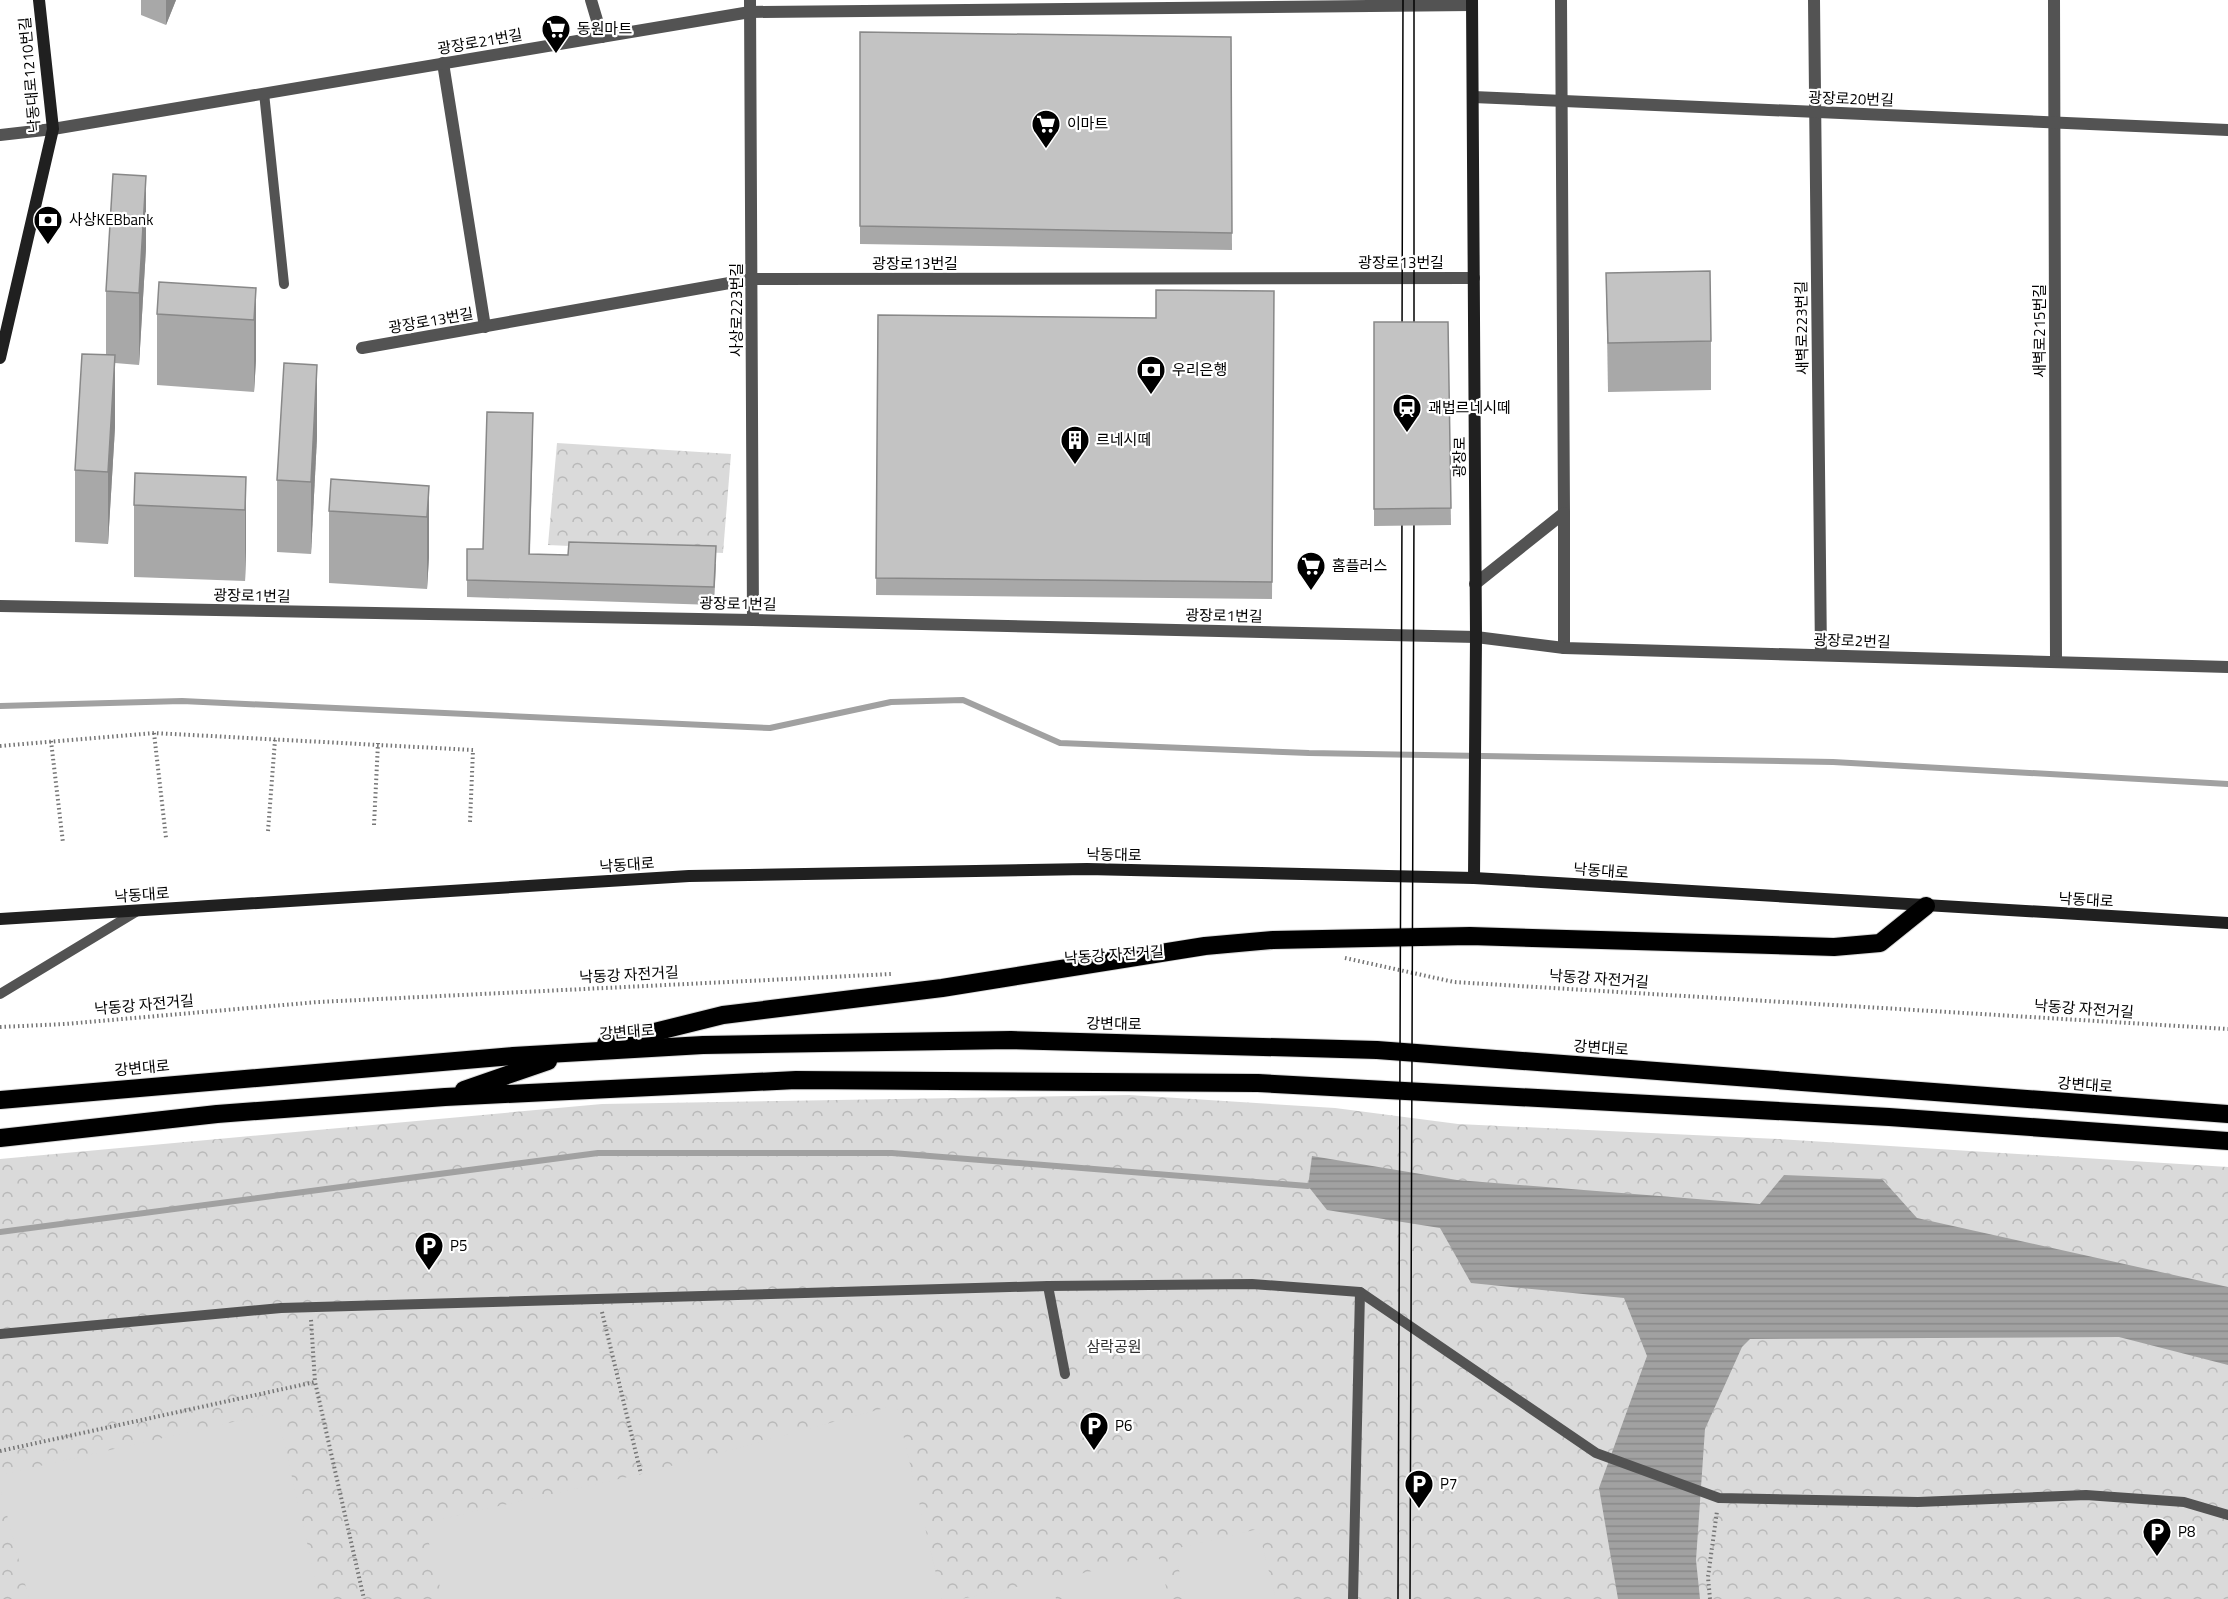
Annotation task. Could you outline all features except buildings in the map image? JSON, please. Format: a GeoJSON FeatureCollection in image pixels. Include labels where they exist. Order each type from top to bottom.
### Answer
{"type":"FeatureCollection","features":[{"type":"Feature","properties":{"kind":"highway"},"geometry":{"type":"LineString","coordinates":[[445,1097],[565,1055],[723,1015],[942,988],[1205,946],[1273,940],[1470,936],[1834,947],[1880,943],[1926,906]]}},
{"type":"Feature","properties":{"kind":"highway","name":"강변대로"},"geometry":{"type":"LineString","coordinates":[[0,1100],[501,1057],[703,1045],[1011,1040],[1310,1047],[2228,1114]]}},
{"type":"Feature","properties":{"kind":"highway"},"geometry":{"type":"LineString","coordinates":[[0,1138],[217,1114],[445,1097],[796,1080],[1258,1083],[1877,1116],[2228,1141]]}},
{"type":"Feature","properties":{"kind":"main road","name":"낙동대로1210번길"},"geometry":{"type":"LineString","coordinates":[[0,358],[53,129],[39,0]]}},
{"type":"Feature","properties":{"kind":"main road","name":"광장로"},"geometry":{"type":"LineString","coordinates":[[1472,2],[1476,637],[1474,878]]}},
{"type":"Feature","properties":{"kind":"main road","name":"낙동대로"},"geometry":{"type":"LineString","coordinates":[[0,919],[701,876],[1087,869],[1474,878],[2228,923]]}},
{"type":"Feature","properties":{"kind":"street"},"geometry":{"type":"LineString","coordinates":[[591,0],[602,37]]}},
{"type":"Feature","properties":{"kind":"street"},"geometry":{"type":"LineString","coordinates":[[1561,0],[1564,648]]}},
{"type":"Feature","properties":{"kind":"street","name":"새벽로223번길"},"geometry":{"type":"LineString","coordinates":[[1814,0],[1821,655]]}},
{"type":"Feature","properties":{"kind":"street","name":"새벽로215번길"},"geometry":{"type":"LineString","coordinates":[[2054,0],[2056,662]]}},
{"type":"Feature","properties":{"kind":"street","name":"광장로21번길"},"geometry":{"type":"LineString","coordinates":[[0,135],[53,129],[602,37],[750,6],[1472,2]]}},
{"type":"Feature","properties":{"kind":"street","name":"사상로223번길"},"geometry":{"type":"LineString","coordinates":[[750,6],[753,620]]}},
{"type":"Feature","properties":{"kind":"street"},"geometry":{"type":"LineString","coordinates":[[443,63],[485,327]]}},
{"type":"Feature","properties":{"kind":"street","name":"광장로20번길"},"geometry":{"type":"LineString","coordinates":[[1473,98],[2228,130]]}},
{"type":"Feature","properties":{"kind":"street","name":"광장로13번길"},"geometry":{"type":"LineString","coordinates":[[362,348],[752,279],[1474,278]]}},
{"type":"Feature","properties":{"kind":"street"},"geometry":{"type":"LineString","coordinates":[[1475,584],[1564,513]]}},
{"type":"Feature","properties":{"kind":"street","name":"광장로1번길"},"geometry":{"type":"LineString","coordinates":[[0,606],[753,620],[1476,637]]}},
{"type":"Feature","properties":{"kind":"street","name":"광장로2번길"},"geometry":{"type":"LineString","coordinates":[[1476,637],[1564,648],[2228,666]]}},
{"type":"Feature","properties":{"kind":"lane"},"geometry":{"type":"LineString","coordinates":[[264,93],[284,284]]}},
{"type":"Feature","properties":{"kind":"lane"},"geometry":{"type":"LineString","coordinates":[[0,994],[139,910]]}},
{"type":"Feature","properties":{"kind":"lane"},"geometry":{"type":"LineString","coordinates":[[0,1334],[310,1308],[599,1299],[1048,1286],[1252,1284],[1360,1292],[1596,1453],[1719,1498],[1918,1502],[2086,1495],[2184,1502],[2228,1515]]}},
{"type":"Feature","properties":{"kind":"lane"},"geometry":{"type":"LineString","coordinates":[[1048,1286],[1065,1374]]}},
{"type":"Feature","properties":{"kind":"lane"},"geometry":{"type":"LineString","coordinates":[[1353,1599],[1360,1292]]}},
{"type":"Feature","properties":{"kind":"path"},"geometry":{"type":"LineString","coordinates":[[154,733],[166,838]]}},
{"type":"Feature","properties":{"kind":"path"},"geometry":{"type":"LineString","coordinates":[[0,746],[154,733],[378,743],[473,750],[470,822]]}},
{"type":"Feature","properties":{"kind":"path"},"geometry":{"type":"LineString","coordinates":[[268,831],[275,740]]}},
{"type":"Feature","properties":{"kind":"path"},"geometry":{"type":"LineString","coordinates":[[51,741],[63,843]]}},
{"type":"Feature","properties":{"kind":"path"},"geometry":{"type":"LineString","coordinates":[[374,825],[378,743]]}},
{"type":"Feature","properties":{"kind":"path","name":"낙동강 자전거길"},"geometry":{"type":"LineString","coordinates":[[1343,958],[1454,982],[2228,1029]]}},
{"type":"Feature","properties":{"kind":"path","name":"낙동강 자전거길"},"geometry":{"type":"LineString","coordinates":[[0,1027],[65,1024],[318,1002],[894,973]]}},
{"type":"Feature","properties":{"kind":"path"},"geometry":{"type":"LineString","coordinates":[[599,1299],[641,1474]]}},
{"type":"Feature","properties":{"kind":"path"},"geometry":{"type":"LineString","coordinates":[[310,1308],[315,1382],[364,1599]]}},
{"type":"Feature","properties":{"kind":"path"},"geometry":{"type":"LineString","coordinates":[[0,1451],[315,1382]]}},
{"type":"Feature","properties":{"kind":"path"},"geometry":{"type":"LineString","coordinates":[[1710,1599],[1708,1577],[1719,1498]]}},
{"type":"Feature","properties":{"kind":"green space"},"geometry":{"type":"Polygon","coordinates":[[[557,443],[731,454],[723,553],[548,545],[557,443]]]}},
{"type":"Feature","properties":{"kind":"green space","name":"삼락공원"},"geometry":{"type":"Polygon","coordinates":[[[1129,1095],[1335,1108],[1458,1124],[1778,1139],[2228,1167],[2228,1599],[0,1599],[0,1159],[602,1104],[1129,1095]]]}},
{"type":"Feature","properties":{"kind":"green space"},"geometry":{"type":"Polygon","coordinates":[[[896,1405],[942,1599],[443,1599],[424,1523],[641,1474],[896,1405]]]}},
{"type":"Feature","properties":{"kind":"green space"},"geometry":{"type":"Polygon","coordinates":[[[277,1412],[320,1599],[29,1599],[0,1488],[0,1475],[277,1412]]]}},
{"type":"Feature","properties":{"kind":"green space"},"geometry":{"type":"Polygon","coordinates":[[[1258,1529],[1276,1599],[1186,1599],[1174,1549],[1258,1529]]]}},
{"type":"Feature","properties":{"kind":"green space"},"geometry":{"type":"Polygon","coordinates":[[[1158,1555],[1169,1599],[1063,1599],[1059,1579],[1158,1555]]]}},
{"type":"Feature","properties":{"kind":"green space"},"geometry":{"type":"Polygon","coordinates":[[[1052,1579],[1056,1599],[961,1599],[1052,1579]]]}},
{"type":"Feature","properties":{"kind":"shaded area"},"geometry":{"type":"Polygon","coordinates":[[[1312,1156],[1457,1180],[1760,1204],[1784,1175],[1882,1179],[1917,1218],[2228,1287],[2228,1365],[2119,1337],[1750,1339],[1742,1347],[1705,1429],[1696,1560],[1700,1599],[1618,1599],[1599,1488],[1647,1356],[1624,1298],[1471,1283],[1440,1228],[1327,1210],[1308,1186],[1312,1156]]]}},
{"type":"Feature","properties":{"kind":"waterway"},"geometry":{"type":"LineString","coordinates":[[0,706],[182,701],[770,728],[891,702],[963,700],[1060,743],[1309,753],[1833,762],[2228,784]]}},
{"type":"Feature","properties":{"kind":"waterway"},"geometry":{"type":"LineString","coordinates":[[0,1232],[598,1153],[892,1153],[1308,1186]]}},
{"type":"Feature","properties":{"kind":"tram line"},"geometry":{"type":"LineString","coordinates":[[1402,339],[1403,0]]}},
{"type":"Feature","properties":{"kind":"tram line"},"geometry":{"type":"LineString","coordinates":[[1414,0],[1414,339]]}},
{"type":"Feature","properties":{"kind":"tram line"},"geometry":{"type":"LineString","coordinates":[[1398,1599],[1402,510]]}},
{"type":"Feature","properties":{"kind":"tram line"},"geometry":{"type":"LineString","coordinates":[[1410,1599],[1414,510]]}},
{"type":"Feature","properties":{"kind":"place","name":"동원마트"},"geometry":{"type":"Point","coordinates":[556,54]}},
{"type":"Feature","properties":{"kind":"place","name":"이마트"},"geometry":{"type":"Point","coordinates":[1046,150]}},
{"type":"Feature","properties":{"kind":"place","name":"사상KEBbank"},"geometry":{"type":"Point","coordinates":[48,246]}},
{"type":"Feature","properties":{"kind":"place","name":"우리은행"},"geometry":{"type":"Point","coordinates":[1151,396]}},
{"type":"Feature","properties":{"kind":"place","name":"괘법르네시떼"},"geometry":{"type":"Point","coordinates":[1407,434]}},
{"type":"Feature","properties":{"kind":"place","name":"르네시떼"},"geometry":{"type":"Point","coordinates":[1075,466]}},
{"type":"Feature","properties":{"kind":"place","name":"홈플러스"},"geometry":{"type":"Point","coordinates":[1311,592]}},
{"type":"Feature","properties":{"kind":"place","name":"P5"},"geometry":{"type":"Point","coordinates":[429,1272]}},
{"type":"Feature","properties":{"kind":"place","name":"P6"},"geometry":{"type":"Point","coordinates":[1094,1452]}},
{"type":"Feature","properties":{"kind":"place","name":"P7"},"geometry":{"type":"Point","coordinates":[1419,1510]}},
{"type":"Feature","properties":{"kind":"place","name":"P8"},"geometry":{"type":"Point","coordinates":[2157,1558]}}]}
